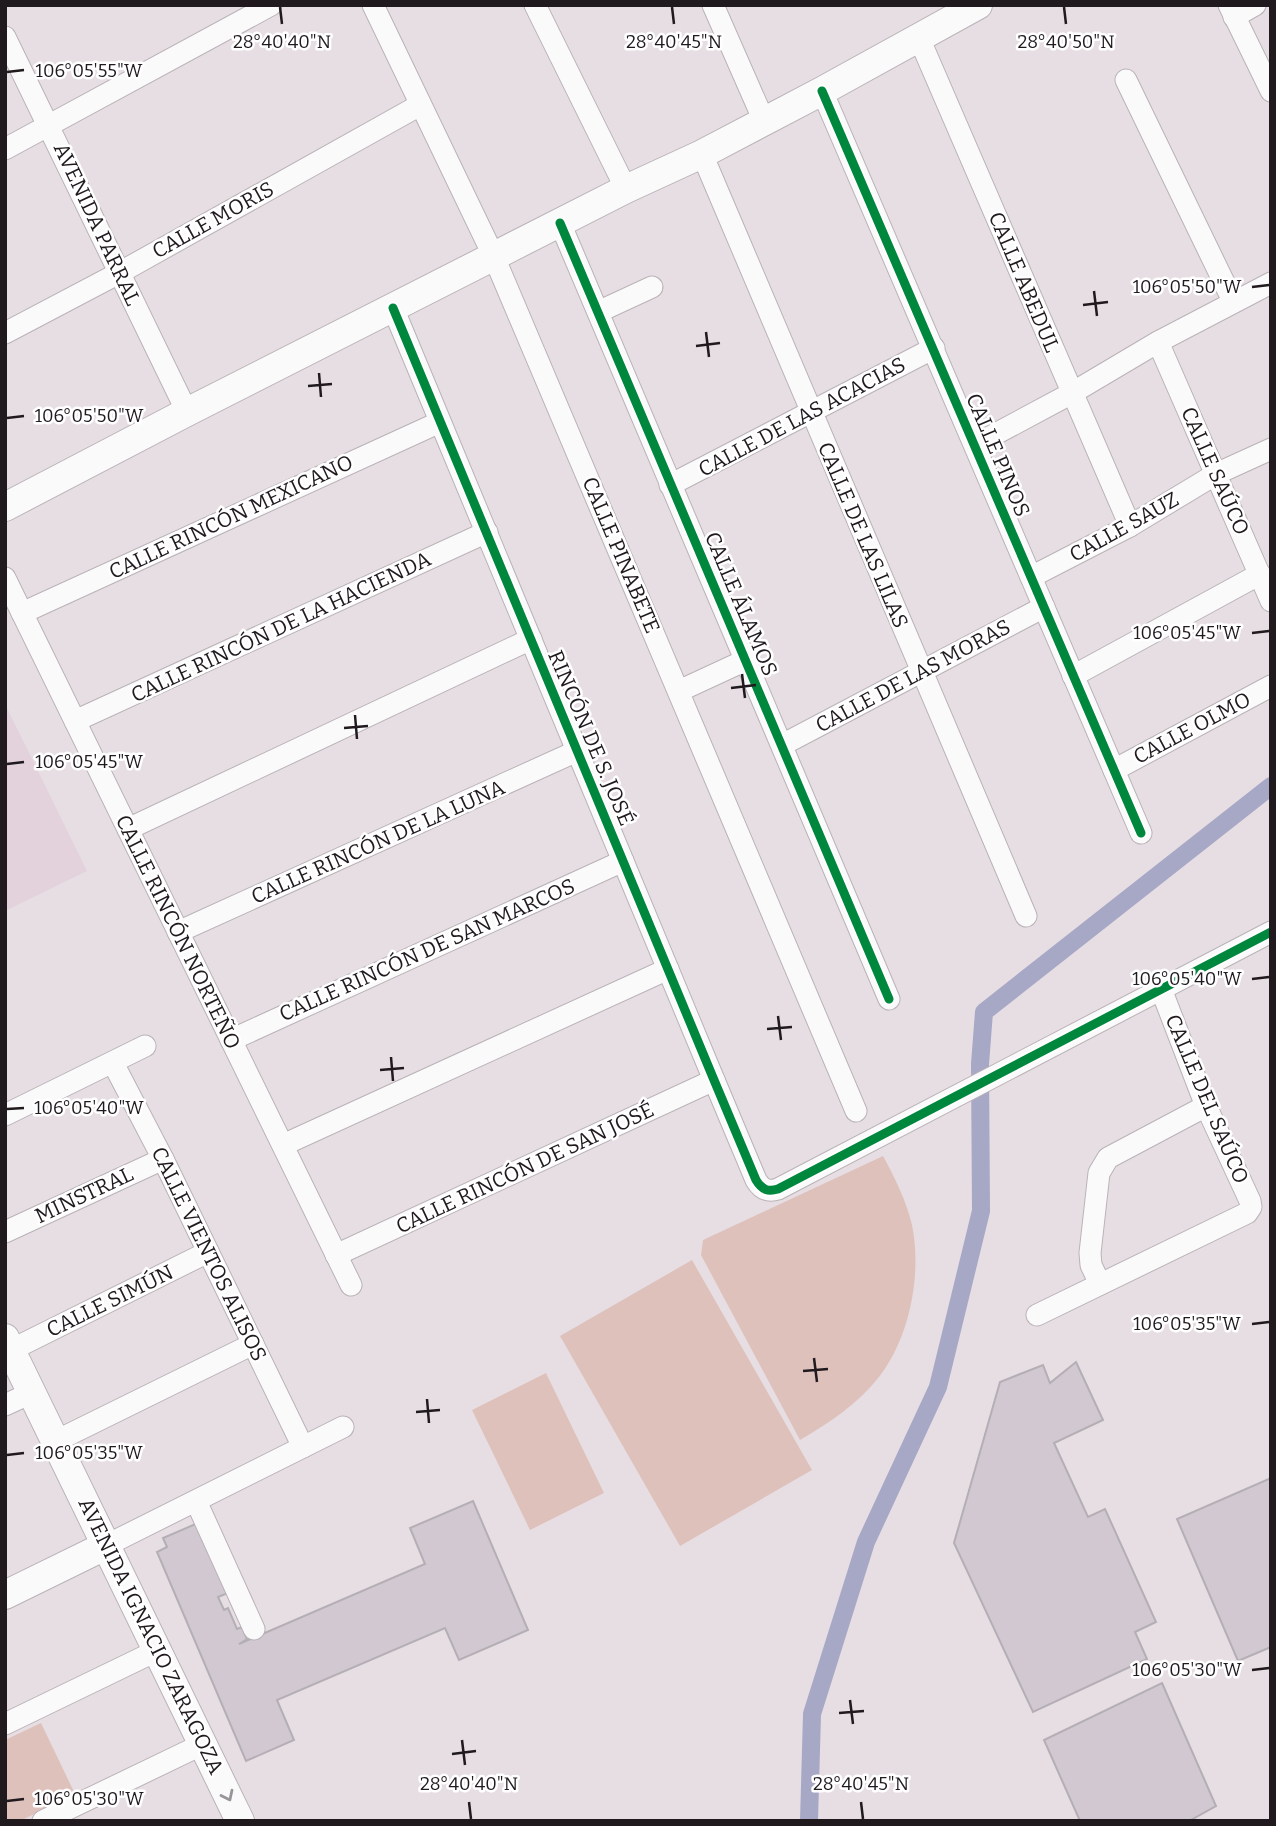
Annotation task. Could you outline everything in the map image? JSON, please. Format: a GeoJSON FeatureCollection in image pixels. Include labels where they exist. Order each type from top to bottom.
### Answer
{"type":"FeatureCollection","features":[{"type":"Feature","properties":{"kind":"main road"},"geometry":{"type":"LineString","coordinates":[[5,507],[560,223],[702,154],[822,92],[978,5]]}},
{"type":"Feature","properties":{"kind":"main road","name":"AVENIDA IGNACIO ZARAGOZA"},"geometry":{"type":"LineString","coordinates":[[8,1344],[240,1821]]}},
{"type":"Feature","properties":{"kind":"main road"},"geometry":{"type":"LineString","coordinates":[[5,1595],[107,1545]]}},
{"type":"Feature","properties":{"kind":"street"},"geometry":{"type":"LineString","coordinates":[[5,149],[246,11],[271,5]]}},
{"type":"Feature","properties":{"kind":"street","name":"CALLE PINABETE"},"geometry":{"type":"LineString","coordinates":[[373,5],[494,257],[856,1111]]}},
{"type":"Feature","properties":{"kind":"street"},"geometry":{"type":"LineString","coordinates":[[535,5],[626,190]]}},
{"type":"Feature","properties":{"kind":"street"},"geometry":{"type":"LineString","coordinates":[[713,5],[764,121]]}},
{"type":"Feature","properties":{"kind":"street"},"geometry":{"type":"LineString","coordinates":[[1255,5],[1231,11],[1271,91]]}},
{"type":"Feature","properties":{"kind":"street","name":"AVENIDA PARRAL"},"geometry":{"type":"LineString","coordinates":[[5,37],[187,412]]}},
{"type":"Feature","properties":{"kind":"street","name":"CALLE ABEDUL"},"geometry":{"type":"LineString","coordinates":[[919,38],[1130,526]]}},
{"type":"Feature","properties":{"kind":"street"},"geometry":{"type":"LineString","coordinates":[[1126,80],[1233,301]]}},
{"type":"Feature","properties":{"kind":"street","name":"CALLE PINOS"},"geometry":{"type":"LineString","coordinates":[[822,92],[1141,833]]}},
{"type":"Feature","properties":{"kind":"street","name":"CALLE MORIS"},"geometry":{"type":"LineString","coordinates":[[5,333],[119,273],[420,105]]}},
{"type":"Feature","properties":{"kind":"street","name":"CALLE DE LAS LILAS"},"geometry":{"type":"LineString","coordinates":[[702,154],[1026,916]]}},
{"type":"Feature","properties":{"kind":"street","name":"CALLE ÁLAMOS"},"geometry":{"type":"LineString","coordinates":[[560,223],[889,999]]}},
{"type":"Feature","properties":{"kind":"street"},"geometry":{"type":"LineString","coordinates":[[975,444],[1072,393],[1233,301],[1271,283]]}},
{"type":"Feature","properties":{"kind":"street"},"geometry":{"type":"LineString","coordinates":[[598,312],[652,287]]}},
{"type":"Feature","properties":{"kind":"street","name":"RINCÓN DE S. JOSÉ"},"geometry":{"type":"LineString","coordinates":[[393,308],[759,1185],[767,1191],[778,1189],[1161,989]]}},
{"type":"Feature","properties":{"kind":"street","name":"CALLE SAÚCO"},"geometry":{"type":"LineString","coordinates":[[1158,342],[1271,601]]}},
{"type":"Feature","properties":{"kind":"street","name":"CALLE DE LAS ACACIAS"},"geometry":{"type":"LineString","coordinates":[[670,485],[934,348]]}},
{"type":"Feature","properties":{"kind":"street","name":"CALLE RINCÓN MEXICANO"},"geometry":{"type":"LineString","coordinates":[[22,613],[440,422]]}},
{"type":"Feature","properties":{"kind":"street","name":"CALLE SAUZ"},"geometry":{"type":"LineString","coordinates":[[1031,577],[1130,526],[1216,474],[1271,449]]}},
{"type":"Feature","properties":{"kind":"street","name":"CALLE RINCÓN DE LA HACIENDA"},"geometry":{"type":"LineString","coordinates":[[75,721],[486,532]]}},
{"type":"Feature","properties":{"kind":"street"},"geometry":{"type":"LineString","coordinates":[[1073,676],[1261,574]]}},
{"type":"Feature","properties":{"kind":"street","name":"CALLE RINCÓN NORTEÑO"},"geometry":{"type":"LineString","coordinates":[[5,578],[351,1284]]}},
{"type":"Feature","properties":{"kind":"street","name":"CALLE DE LAS MORAS"},"geometry":{"type":"LineString","coordinates":[[782,745],[1044,607]]}},
{"type":"Feature","properties":{"kind":"street"},"geometry":{"type":"LineString","coordinates":[[128,829],[531,639]]}},
{"type":"Feature","properties":{"kind":"street"},"geometry":{"type":"LineString","coordinates":[[679,691],[746,660]]}},
{"type":"Feature","properties":{"kind":"street","name":"CALLE OLMO"},"geometry":{"type":"LineString","coordinates":[[1114,770],[1271,687]]}},
{"type":"Feature","properties":{"kind":"street","name":"CALLE RINCÓN DE LA LUNA"},"geometry":{"type":"LineString","coordinates":[[178,932],[577,751]]}},
{"type":"Feature","properties":{"kind":"street","name":"CALLE RINCÓN DE SAN MARCOS"},"geometry":{"type":"LineString","coordinates":[[231,1040],[623,861]]}},
{"type":"Feature","properties":{"kind":"street"},"geometry":{"type":"LineString","coordinates":[[1161,989],[1271,932]]}},
{"type":"Feature","properties":{"kind":"street"},"geometry":{"type":"LineString","coordinates":[[283,1145],[668,969]]}},
{"type":"Feature","properties":{"kind":"street","name":"CALLE DEL SAÚCO"},"geometry":{"type":"LineString","coordinates":[[1100,1284],[1249,1210],[1250,1200],[1206,1106],[1161,989]]}},
{"type":"Feature","properties":{"kind":"street"},"geometry":{"type":"LineString","coordinates":[[5,1115],[145,1046]]}},
{"type":"Feature","properties":{"kind":"street","name":"CALLE VIENTOS ALISOS"},"geometry":{"type":"LineString","coordinates":[[113,1062],[163,1158],[303,1447]]}},
{"type":"Feature","properties":{"kind":"street","name":"CALLE RINCÓN DE SAN JOSÉ"},"geometry":{"type":"LineString","coordinates":[[336,1255],[714,1080]]}},
{"type":"Feature","properties":{"kind":"street"},"geometry":{"type":"LineString","coordinates":[[1037,1315],[1100,1284],[1091,1265],[1090,1252],[1099,1173],[1108,1157],[1206,1106]]}},
{"type":"Feature","properties":{"kind":"street","name":"MINSTRAL"},"geometry":{"type":"LineString","coordinates":[[5,1232],[163,1158]]}},
{"type":"Feature","properties":{"kind":"street","name":"CALLE SIMÚN"},"geometry":{"type":"LineString","coordinates":[[8,1344],[208,1252]]}},
{"type":"Feature","properties":{"kind":"street"},"geometry":{"type":"LineString","coordinates":[[57,1441],[253,1344]]}},
{"type":"Feature","properties":{"kind":"street"},"geometry":{"type":"LineString","coordinates":[[5,1405],[33,1392]]}},
{"type":"Feature","properties":{"kind":"street"},"geometry":{"type":"LineString","coordinates":[[107,1545],[344,1427]]}},
{"type":"Feature","properties":{"kind":"street"},"geometry":{"type":"LineString","coordinates":[[196,1501],[254,1629]]}},
{"type":"Feature","properties":{"kind":"street"},"geometry":{"type":"LineString","coordinates":[[5,1724],[158,1650]]}},
{"type":"Feature","properties":{"kind":"street"},"geometry":{"type":"LineString","coordinates":[[43,1821],[203,1744]]}},
{"type":"Feature","properties":{"kind":"shaded area"},"geometry":{"type":"Polygon","coordinates":[[[5,704],[87,871],[5,911],[5,704]]]}},
{"type":"Feature","properties":{"kind":"shaded area"},"geometry":{"type":"Polygon","coordinates":[[[883,1156],[907,1207],[915,1244],[914,1284],[906,1324],[890,1361],[871,1387],[822,1427],[800,1440],[701,1255],[703,1240],[883,1156]]]}},
{"type":"Feature","properties":{"kind":"shaded area"},"geometry":{"type":"Polygon","coordinates":[[[692,1260],[812,1470],[680,1546],[560,1336],[692,1260]]]}},
{"type":"Feature","properties":{"kind":"shaded area"},"geometry":{"type":"Polygon","coordinates":[[[546,1373],[604,1493],[530,1530],[472,1410],[546,1373]]]}},
{"type":"Feature","properties":{"kind":"shaded area"},"geometry":{"type":"Polygon","coordinates":[[[41,1723],[75,1794],[20,1821],[5,1821],[5,1740],[41,1723]]]}},
{"type":"Feature","properties":{"kind":"building"},"geometry":{"type":"Polygon","coordinates":[[[1076,1362],[1103,1420],[1054,1443],[1088,1517],[1105,1509],[1156,1622],[1135,1632],[1147,1659],[1033,1712],[954,1543],[1000,1382],[1043,1365],[1050,1383],[1076,1362]]]}},
{"type":"Feature","properties":{"kind":"building"},"geometry":{"type":"Polygon","coordinates":[[[1271,1478],[1271,1647],[1238,1661],[1177,1519],[1271,1478]]]}},
{"type":"Feature","properties":{"kind":"building"},"geometry":{"type":"Polygon","coordinates":[[[473,1501],[528,1630],[459,1660],[445,1628],[277,1700],[294,1740],[246,1761],[157,1552],[167,1547],[163,1538],[198,1523],[228,1593],[218,1597],[224,1610],[228,1608],[237,1629],[242,1627],[247,1639],[239,1644],[425,1564],[410,1528],[473,1501]]]}},
{"type":"Feature","properties":{"kind":"building"},"geometry":{"type":"Polygon","coordinates":[[[1162,1683],[1216,1806],[1189,1821],[1080,1821],[1044,1740],[1162,1683]]]}},
{"type":"Feature","properties":{"kind":"waterway"},"geometry":{"type":"LineString","coordinates":[[809,1821],[812,1714],[866,1542],[938,1387],[981,1211],[980,1064],[984,1012],[1271,786]]}},
{"type":"Feature","properties":{"kind":"cycle path"},"geometry":{"type":"LineString","coordinates":[[822,91],[1141,833]]}},
{"type":"Feature","properties":{"kind":"cycle path"},"geometry":{"type":"LineString","coordinates":[[560,223],[889,999]]}},
{"type":"Feature","properties":{"kind":"cycle path"},"geometry":{"type":"LineString","coordinates":[[393,308],[756,1180],[763,1188],[778,1189],[1271,932]]}}]}
